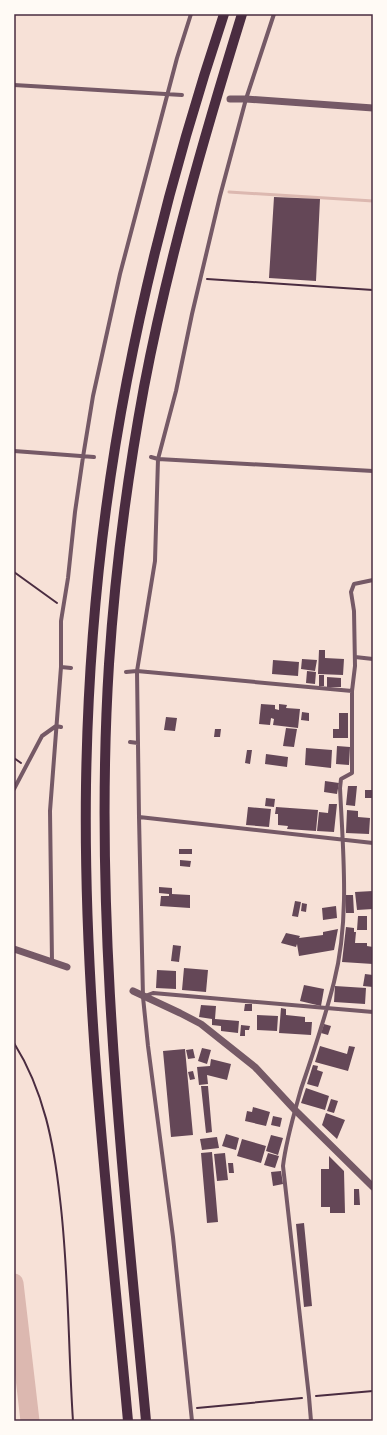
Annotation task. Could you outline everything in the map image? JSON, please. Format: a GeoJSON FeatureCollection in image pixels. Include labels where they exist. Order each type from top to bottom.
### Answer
{"type":"FeatureCollection","features":[{"type":"Feature","properties":{"kind":"highway"},"geometry":{"type":"LineString","coordinates":[[128,1421],[97,1083],[89,953],[86,791],[91,664],[95,610],[108,497],[134,342],[150,270],[174,182],[199,93],[224,14]]}},
{"type":"Feature","properties":{"kind":"highway"},"geometry":{"type":"LineString","coordinates":[[146,1421],[122,1156],[108,951],[105,839],[109,666],[114,603],[126,497],[145,386],[170,268],[184,214],[213,109],[242,14]]}},
{"type":"Feature","properties":{"kind":"street"},"geometry":{"type":"LineString","coordinates":[[52,962],[50,811],[58,726],[61,667],[61,621],[68,578],[83,457],[93,396],[120,278],[177,58],[191,14]]}},
{"type":"Feature","properties":{"kind":"street"},"geometry":{"type":"LineString","coordinates":[[192,1421],[173,1237],[143,997],[137,671],[155,562],[158,459],[176,391],[192,314],[220,196],[246,99],[274,14]]}},
{"type":"Feature","properties":{"kind":"street"},"geometry":{"type":"LineString","coordinates":[[14,85],[182,95]]}},
{"type":"Feature","properties":{"kind":"street"},"geometry":{"type":"LineString","coordinates":[[230,99],[373,108]]}},
{"type":"Feature","properties":{"kind":"street"},"geometry":{"type":"LineString","coordinates":[[14,452],[94,457]]}},
{"type":"Feature","properties":{"kind":"street"},"geometry":{"type":"LineString","coordinates":[[150,457],[158,459],[373,471]]}},
{"type":"Feature","properties":{"kind":"street"},"geometry":{"type":"LineString","coordinates":[[311,1421],[283,1166],[284,1153],[295,1110],[327,1008],[342,946],[344,890],[340,788],[341,779],[352,773],[352,691],[355,657],[354,611],[351,592],[354,584],[373,580]]}},
{"type":"Feature","properties":{"kind":"street"},"geometry":{"type":"LineString","coordinates":[[355,657],[373,659]]}},
{"type":"Feature","properties":{"kind":"street"},"geometry":{"type":"LineString","coordinates":[[61,667],[71,668]]}},
{"type":"Feature","properties":{"kind":"street"},"geometry":{"type":"LineString","coordinates":[[126,672],[137,671],[352,691]]}},
{"type":"Feature","properties":{"kind":"street"},"geometry":{"type":"LineString","coordinates":[[14,789],[42,736],[58,726]]}},
{"type":"Feature","properties":{"kind":"street"},"geometry":{"type":"LineString","coordinates":[[130,742],[138,743]]}},
{"type":"Feature","properties":{"kind":"street"},"geometry":{"type":"LineString","coordinates":[[139,817],[373,843]]}},
{"type":"Feature","properties":{"kind":"street"},"geometry":{"type":"LineString","coordinates":[[14,949],[67,967]]}},
{"type":"Feature","properties":{"kind":"street"},"geometry":{"type":"LineString","coordinates":[[133,991],[201,1024],[255,1067],[295,1110],[373,1186]]}},
{"type":"Feature","properties":{"kind":"street"},"geometry":{"type":"LineString","coordinates":[[143,997],[152,993],[373,1012]]}},
{"type":"Feature","properties":{"kind":"path"},"geometry":{"type":"LineString","coordinates":[[201,279],[373,290]]}},
{"type":"Feature","properties":{"kind":"path"},"geometry":{"type":"LineString","coordinates":[[14,572],[63,607]]}},
{"type":"Feature","properties":{"kind":"path"},"geometry":{"type":"LineString","coordinates":[[14,1043],[25,1061],[40,1098],[50,1131],[58,1179],[65,1239],[73,1421]]}},
{"type":"Feature","properties":{"kind":"path"},"geometry":{"type":"LineString","coordinates":[[190,1408],[373,1391]]}},
{"type":"Feature","properties":{"kind":"building"},"geometry":{"type":"Polygon","coordinates":[[[274,197],[320,199],[316,281],[269,278],[274,197]]]}},
{"type":"Feature","properties":{"kind":"building"},"geometry":{"type":"Polygon","coordinates":[[[319,650],[325,650],[325,658],[344,659],[343,675],[318,674],[319,650]]]}},
{"type":"Feature","properties":{"kind":"building"},"geometry":{"type":"Polygon","coordinates":[[[302,659],[317,660],[315,671],[301,669],[302,659]]]}},
{"type":"Feature","properties":{"kind":"building"},"geometry":{"type":"Polygon","coordinates":[[[273,660],[299,662],[298,676],[272,674],[273,660]]]}},
{"type":"Feature","properties":{"kind":"building"},"geometry":{"type":"Polygon","coordinates":[[[307,671],[316,672],[315,684],[306,683],[307,671]]]}},
{"type":"Feature","properties":{"kind":"building"},"geometry":{"type":"Polygon","coordinates":[[[319,675],[324,675],[324,686],[319,686],[319,675]]]}},
{"type":"Feature","properties":{"kind":"building"},"geometry":{"type":"Polygon","coordinates":[[[327,677],[341,678],[341,687],[327,687],[327,677]]]}},
{"type":"Feature","properties":{"kind":"building"},"geometry":{"type":"Polygon","coordinates":[[[261,704],[275,705],[275,709],[279,710],[279,704],[287,705],[286,708],[300,709],[298,728],[273,725],[274,719],[271,718],[270,725],[259,724],[261,704]]]}},
{"type":"Feature","properties":{"kind":"building"},"geometry":{"type":"Polygon","coordinates":[[[302,712],[309,713],[309,721],[301,720],[302,712]]]}},
{"type":"Feature","properties":{"kind":"building"},"geometry":{"type":"Polygon","coordinates":[[[339,713],[348,713],[348,738],[333,738],[333,729],[339,729],[339,713]]]}},
{"type":"Feature","properties":{"kind":"building"},"geometry":{"type":"Polygon","coordinates":[[[166,717],[177,718],[175,731],[164,730],[166,717]]]}},
{"type":"Feature","properties":{"kind":"building"},"geometry":{"type":"Polygon","coordinates":[[[286,728],[297,729],[294,747],[283,746],[286,728]]]}},
{"type":"Feature","properties":{"kind":"building"},"geometry":{"type":"Polygon","coordinates":[[[215,729],[221,729],[220,737],[214,737],[215,729]]]}},
{"type":"Feature","properties":{"kind":"building"},"geometry":{"type":"Polygon","coordinates":[[[337,746],[350,747],[349,765],[336,764],[337,746]]]}},
{"type":"Feature","properties":{"kind":"building"},"geometry":{"type":"Polygon","coordinates":[[[306,748],[332,750],[331,768],[305,765],[306,748]]]}},
{"type":"Feature","properties":{"kind":"building"},"geometry":{"type":"Polygon","coordinates":[[[247,750],[252,750],[250,764],[245,763],[247,750]]]}},
{"type":"Feature","properties":{"kind":"building"},"geometry":{"type":"Polygon","coordinates":[[[266,754],[288,757],[287,767],[265,764],[266,754]]]}},
{"type":"Feature","properties":{"kind":"building"},"geometry":{"type":"Polygon","coordinates":[[[325,781],[339,783],[337,794],[324,792],[325,781]]]}},
{"type":"Feature","properties":{"kind":"building"},"geometry":{"type":"Polygon","coordinates":[[[348,786],[357,786],[355,806],[346,805],[348,786]]]}},
{"type":"Feature","properties":{"kind":"building"},"geometry":{"type":"Polygon","coordinates":[[[365,790],[373,790],[373,798],[365,798],[365,790]]]}},
{"type":"Feature","properties":{"kind":"building"},"geometry":{"type":"Polygon","coordinates":[[[266,798],[275,799],[274,807],[265,806],[266,798]]]}},
{"type":"Feature","properties":{"kind":"building"},"geometry":{"type":"Polygon","coordinates":[[[329,804],[337,804],[334,832],[317,831],[319,812],[328,813],[329,804]]]}},
{"type":"Feature","properties":{"kind":"building"},"geometry":{"type":"Polygon","coordinates":[[[248,807],[271,809],[269,827],[246,825],[248,807]]]}},
{"type":"Feature","properties":{"kind":"building"},"geometry":{"type":"Polygon","coordinates":[[[276,807],[318,810],[316,831],[287,829],[288,826],[278,825],[278,814],[275,814],[276,807]]]}},
{"type":"Feature","properties":{"kind":"building"},"geometry":{"type":"Polygon","coordinates":[[[347,810],[358,811],[358,817],[370,818],[369,834],[346,833],[347,810]]]}},
{"type":"Feature","properties":{"kind":"building"},"geometry":{"type":"Polygon","coordinates":[[[179,849],[192,849],[192,854],[179,854],[179,849]]]}},
{"type":"Feature","properties":{"kind":"building"},"geometry":{"type":"Polygon","coordinates":[[[180,860],[191,861],[190,867],[180,866],[180,860]]]}},
{"type":"Feature","properties":{"kind":"building"},"geometry":{"type":"Polygon","coordinates":[[[159,887],[172,888],[172,894],[190,895],[190,908],[160,906],[161,896],[169,896],[169,894],[159,893],[159,887]]]}},
{"type":"Feature","properties":{"kind":"building"},"geometry":{"type":"Polygon","coordinates":[[[373,891],[373,909],[357,910],[355,892],[373,891]]]}},
{"type":"Feature","properties":{"kind":"building"},"geometry":{"type":"Polygon","coordinates":[[[345,895],[353,895],[354,913],[346,913],[345,895]]]}},
{"type":"Feature","properties":{"kind":"building"},"geometry":{"type":"Polygon","coordinates":[[[295,901],[301,902],[298,917],[292,916],[295,901]]]}},
{"type":"Feature","properties":{"kind":"building"},"geometry":{"type":"Polygon","coordinates":[[[302,903],[307,904],[306,912],[301,911],[302,903]]]}},
{"type":"Feature","properties":{"kind":"building"},"geometry":{"type":"Polygon","coordinates":[[[336,906],[337,918],[323,920],[322,908],[336,906]]]}},
{"type":"Feature","properties":{"kind":"building"},"geometry":{"type":"Polygon","coordinates":[[[358,916],[367,916],[367,930],[357,930],[358,916]]]}},
{"type":"Feature","properties":{"kind":"building"},"geometry":{"type":"Polygon","coordinates":[[[346,927],[354,928],[354,932],[356,932],[355,943],[367,943],[367,946],[373,947],[373,964],[342,962],[346,927]]]}},
{"type":"Feature","properties":{"kind":"building"},"geometry":{"type":"Polygon","coordinates":[[[338,929],[334,950],[299,956],[297,944],[296,947],[281,943],[286,933],[300,936],[299,938],[323,935],[323,932],[338,929]]]}},
{"type":"Feature","properties":{"kind":"building"},"geometry":{"type":"Polygon","coordinates":[[[173,945],[181,946],[179,962],[171,961],[173,945]]]}},
{"type":"Feature","properties":{"kind":"building"},"geometry":{"type":"Polygon","coordinates":[[[184,968],[208,970],[206,992],[182,990],[184,968]]]}},
{"type":"Feature","properties":{"kind":"building"},"geometry":{"type":"Polygon","coordinates":[[[157,970],[176,971],[176,989],[156,988],[157,970]]]}},
{"type":"Feature","properties":{"kind":"building"},"geometry":{"type":"Polygon","coordinates":[[[365,974],[373,975],[373,987],[363,986],[365,974]]]}},
{"type":"Feature","properties":{"kind":"building"},"geometry":{"type":"Polygon","coordinates":[[[304,985],[324,989],[321,1006],[300,1001],[304,985]]]}},
{"type":"Feature","properties":{"kind":"building"},"geometry":{"type":"Polygon","coordinates":[[[335,986],[366,988],[365,1004],[334,1002],[335,986]]]}},
{"type":"Feature","properties":{"kind":"building"},"geometry":{"type":"Polygon","coordinates":[[[245,1004],[252,1004],[252,1011],[244,1011],[245,1004]]]}},
{"type":"Feature","properties":{"kind":"building"},"geometry":{"type":"Polygon","coordinates":[[[201,1005],[216,1006],[215,1019],[239,1021],[238,1033],[221,1031],[221,1026],[212,1025],[212,1019],[199,1017],[201,1005]]]}},
{"type":"Feature","properties":{"kind":"building"},"geometry":{"type":"Polygon","coordinates":[[[281,1008],[286,1009],[286,1015],[305,1017],[305,1022],[312,1022],[311,1035],[279,1033],[281,1008]]]}},
{"type":"Feature","properties":{"kind":"building"},"geometry":{"type":"Polygon","coordinates":[[[257,1015],[278,1016],[277,1031],[257,1030],[257,1015]]]}},
{"type":"Feature","properties":{"kind":"building"},"geometry":{"type":"Polygon","coordinates":[[[324,1024],[331,1026],[328,1035],[321,1033],[324,1024]]]}},
{"type":"Feature","properties":{"kind":"building"},"geometry":{"type":"Polygon","coordinates":[[[241,1025],[250,1026],[249,1030],[245,1030],[245,1036],[240,1036],[241,1025]]]}},
{"type":"Feature","properties":{"kind":"building"},"geometry":{"type":"Polygon","coordinates":[[[320,1046],[347,1054],[349,1046],[355,1047],[348,1071],[315,1062],[320,1046]]]}},
{"type":"Feature","properties":{"kind":"building"},"geometry":{"type":"Polygon","coordinates":[[[202,1048],[211,1050],[207,1064],[198,1061],[202,1048]]]}},
{"type":"Feature","properties":{"kind":"building"},"geometry":{"type":"Polygon","coordinates":[[[185,1049],[193,1135],[171,1137],[163,1051],[185,1049]]]}},
{"type":"Feature","properties":{"kind":"building"},"geometry":{"type":"Polygon","coordinates":[[[193,1049],[195,1058],[188,1059],[186,1050],[193,1049]]]}},
{"type":"Feature","properties":{"kind":"building"},"geometry":{"type":"Polygon","coordinates":[[[211,1059],[231,1064],[227,1080],[207,1075],[208,1084],[199,1085],[197,1067],[210,1066],[211,1059]]]}},
{"type":"Feature","properties":{"kind":"building"},"geometry":{"type":"Polygon","coordinates":[[[313,1065],[318,1066],[317,1070],[323,1072],[318,1087],[307,1084],[313,1065]]]}},
{"type":"Feature","properties":{"kind":"building"},"geometry":{"type":"Polygon","coordinates":[[[193,1071],[195,1079],[190,1080],[188,1072],[193,1071]]]}},
{"type":"Feature","properties":{"kind":"building"},"geometry":{"type":"Polygon","coordinates":[[[201,1086],[208,1086],[212,1132],[206,1133],[201,1086]]]}},
{"type":"Feature","properties":{"kind":"building"},"geometry":{"type":"Polygon","coordinates":[[[306,1088],[329,1096],[325,1110],[301,1103],[306,1088]]]}},
{"type":"Feature","properties":{"kind":"building"},"geometry":{"type":"Polygon","coordinates":[[[331,1099],[338,1101],[334,1113],[327,1111],[331,1099]]]}},
{"type":"Feature","properties":{"kind":"building"},"geometry":{"type":"Polygon","coordinates":[[[253,1107],[270,1112],[266,1126],[245,1121],[247,1111],[252,1112],[253,1107]]]}},
{"type":"Feature","properties":{"kind":"building"},"geometry":{"type":"Polygon","coordinates":[[[326,1113],[345,1120],[337,1139],[322,1125],[326,1113]]]}},
{"type":"Feature","properties":{"kind":"building"},"geometry":{"type":"Polygon","coordinates":[[[273,1116],[282,1118],[280,1127],[271,1125],[273,1116]]]}},
{"type":"Feature","properties":{"kind":"building"},"geometry":{"type":"Polygon","coordinates":[[[226,1134],[239,1138],[236,1150],[222,1146],[226,1134]]]}},
{"type":"Feature","properties":{"kind":"building"},"geometry":{"type":"Polygon","coordinates":[[[271,1135],[283,1138],[278,1155],[266,1151],[271,1135]]]}},
{"type":"Feature","properties":{"kind":"building"},"geometry":{"type":"Polygon","coordinates":[[[217,1137],[219,1148],[202,1150],[200,1139],[217,1137]]]}},
{"type":"Feature","properties":{"kind":"building"},"geometry":{"type":"Polygon","coordinates":[[[242,1139],[266,1146],[261,1163],[237,1156],[242,1139]]]}},
{"type":"Feature","properties":{"kind":"building"},"geometry":{"type":"Polygon","coordinates":[[[212,1152],[218,1222],[207,1223],[201,1153],[212,1152]]]}},
{"type":"Feature","properties":{"kind":"building"},"geometry":{"type":"Polygon","coordinates":[[[225,1153],[228,1180],[217,1181],[214,1154],[225,1153]]]}},
{"type":"Feature","properties":{"kind":"building"},"geometry":{"type":"Polygon","coordinates":[[[268,1153],[279,1156],[275,1168],[264,1165],[268,1153]]]}},
{"type":"Feature","properties":{"kind":"building"},"geometry":{"type":"Polygon","coordinates":[[[329,1156],[344,1171],[345,1213],[330,1213],[330,1207],[321,1207],[321,1169],[329,1169],[329,1156]]]}},
{"type":"Feature","properties":{"kind":"building"},"geometry":{"type":"Polygon","coordinates":[[[228,1163],[233,1163],[234,1173],[229,1173],[228,1163]]]}},
{"type":"Feature","properties":{"kind":"building"},"geometry":{"type":"Polygon","coordinates":[[[281,1171],[283,1184],[273,1186],[271,1172],[281,1171]]]}},
{"type":"Feature","properties":{"kind":"building"},"geometry":{"type":"Polygon","coordinates":[[[354,1189],[359,1189],[360,1205],[354,1205],[354,1189]]]}},
{"type":"Feature","properties":{"kind":"building"},"geometry":{"type":"Polygon","coordinates":[[[304,1223],[312,1306],[304,1307],[296,1224],[304,1223]]]}},
{"type":"Feature","properties":{"kind":"waterway"},"geometry":{"type":"LineString","coordinates":[[229,192],[373,201]]}},
{"type":"Feature","properties":{"kind":"waterway"},"geometry":{"type":"LineString","coordinates":[[14,1283],[30,1421]]}}]}
